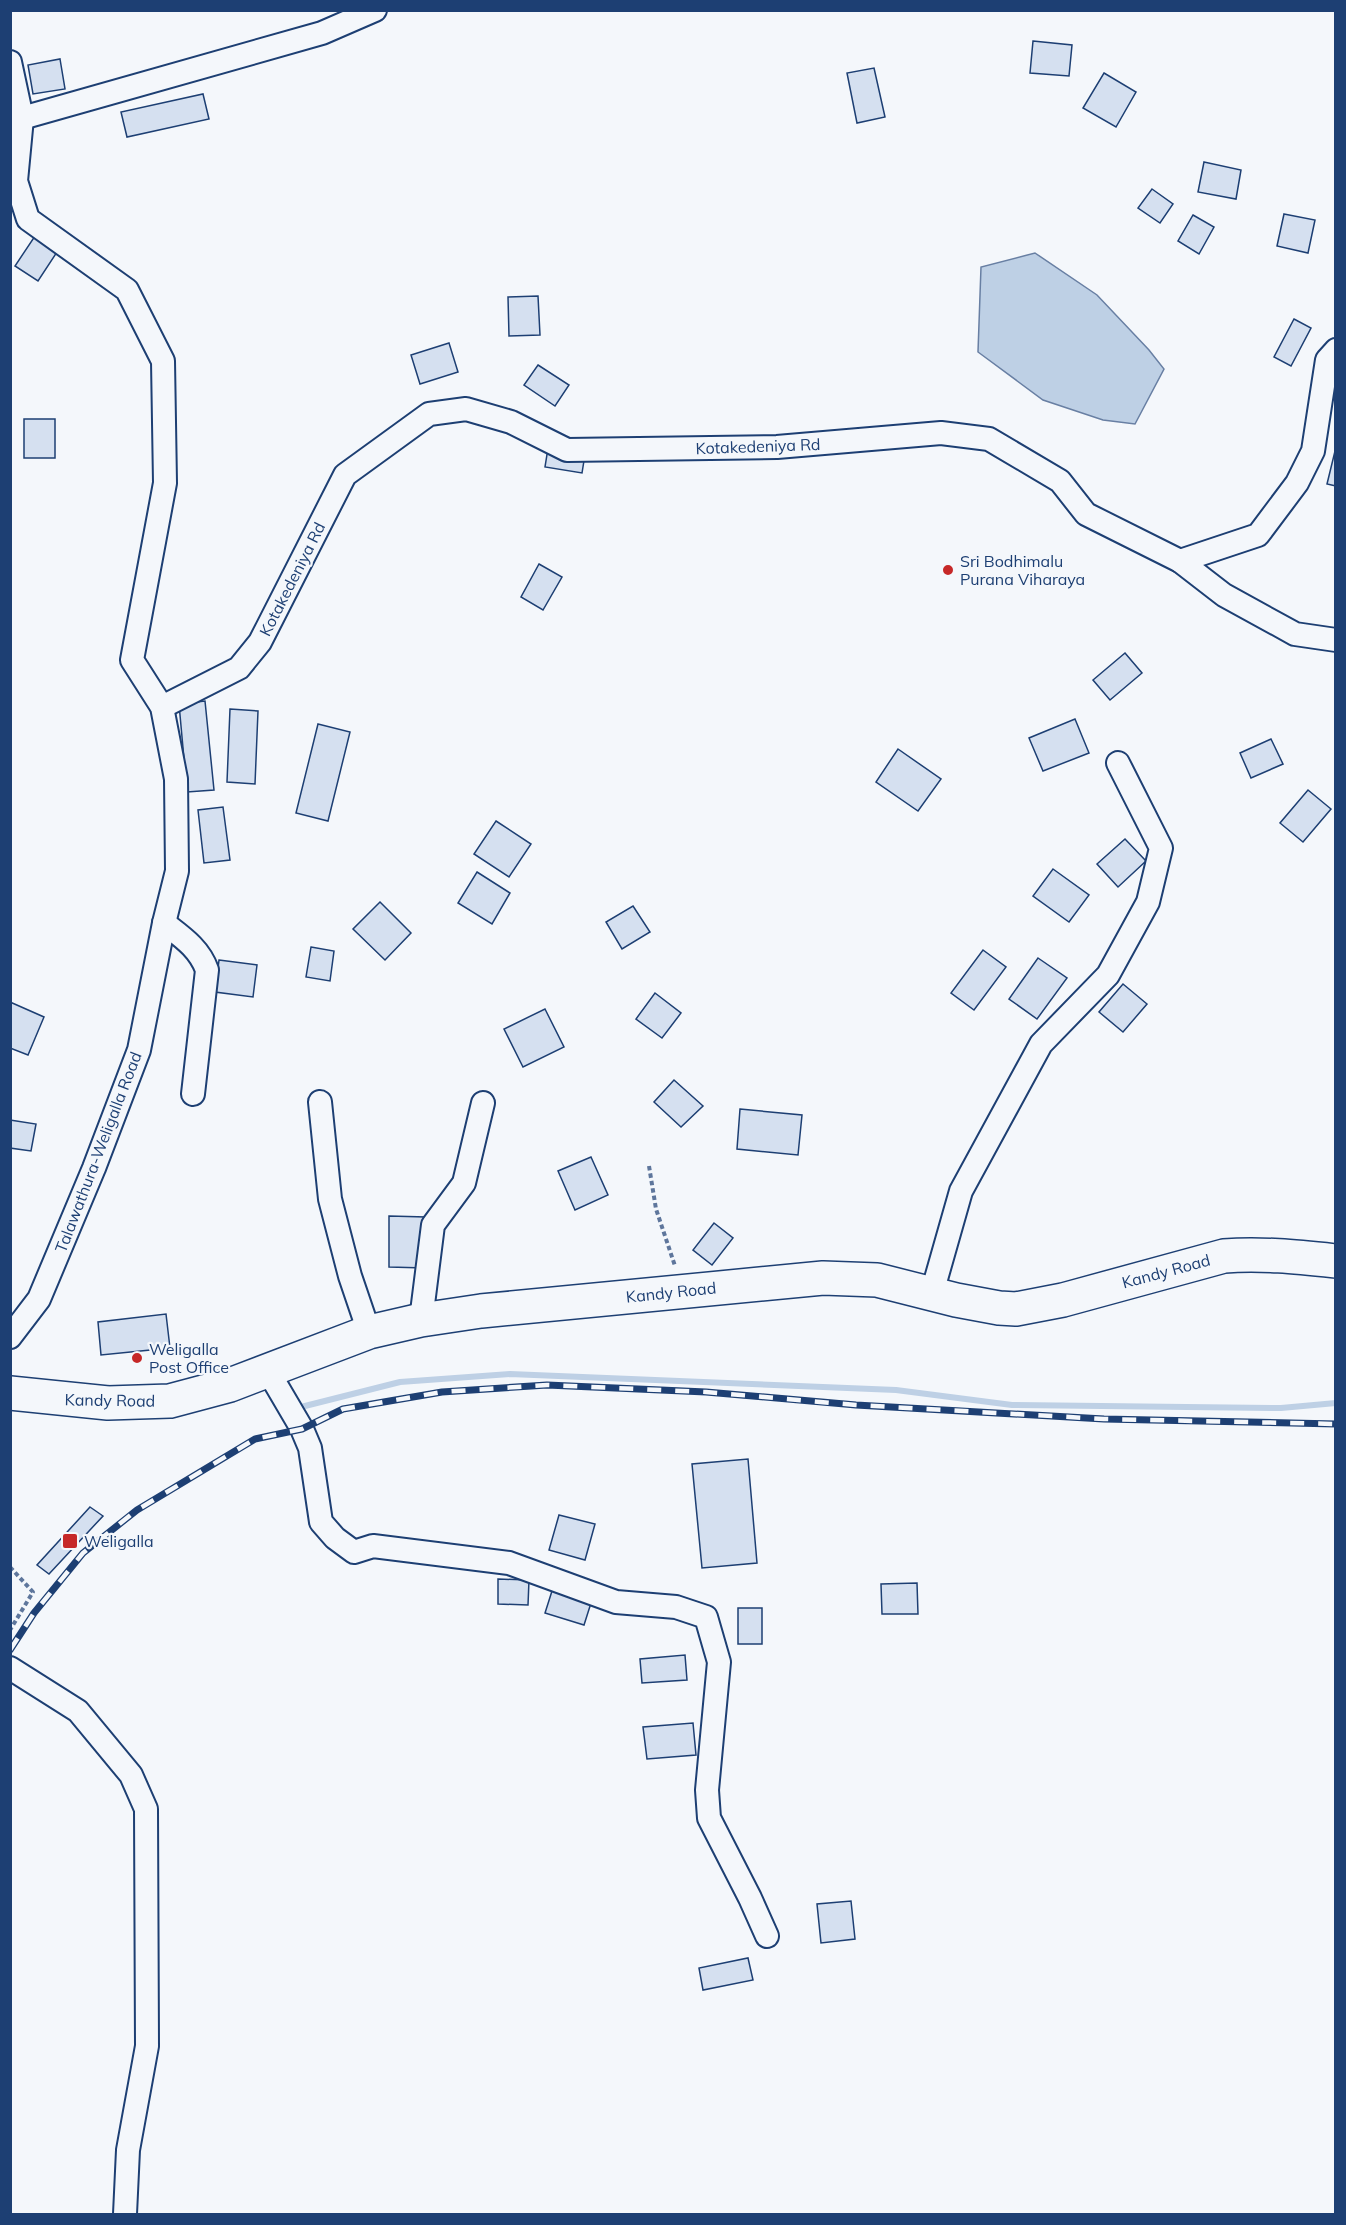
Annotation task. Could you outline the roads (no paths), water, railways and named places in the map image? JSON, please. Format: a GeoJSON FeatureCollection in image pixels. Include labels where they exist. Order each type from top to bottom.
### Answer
{"type":"FeatureCollection","features":[{"type":"Feature","properties":{"kind":"highway","name":"Kandy Road"},"geometry":{"type":"LineString","coordinates":[[10,1393],[108,1403],[170,1401],[220,1388],[369,1332],[421,1320],[481,1311],[681,1290],[823,1278],[851,1278],[900,1284],[999,1308],[1016,1309],[1063,1300],[1224,1256],[1260,1254],[1335,1261]]}},
{"type":"Feature","properties":{"kind":"street"},"geometry":{"type":"LineString","coordinates":[[16,118],[322,33],[375,10]]}},
{"type":"Feature","properties":{"kind":"street","name":"Talawathura-Weligalla Road"},"geometry":{"type":"LineString","coordinates":[[10,62],[16,118],[16,181],[28,219],[127,290],[163,361],[165,483],[132,660],[162,707],[176,779],[177,871],[164,923],[139,1050],[94,1168],[39,1299],[10,1337]]}},
{"type":"Feature","properties":{"kind":"street"},"geometry":{"type":"LineString","coordinates":[[1180,561],[1258,535],[1297,483],[1313,451],[1327,360],[1335,350]]}},
{"type":"Feature","properties":{"kind":"street","name":"Kotakedeniya Rd"},"geometry":{"type":"LineString","coordinates":[[162,707],[239,668],[260,642],[345,475],[429,414],[466,409],[511,422],[567,450],[777,447],[941,434],[989,439],[1060,481],[1086,514],[1180,561],[1224,595],[1295,634],[1335,639]]}},
{"type":"Feature","properties":{"kind":"street"},"geometry":{"type":"LineString","coordinates":[[932,1293],[961,1191],[1041,1044],[1108,975],[1148,902],[1161,848],[1118,763]]}},
{"type":"Feature","properties":{"kind":"street"},"geometry":{"type":"LineString","coordinates":[[164,923],[194,947],[203,958],[207,970],[193,1094]]}},
{"type":"Feature","properties":{"kind":"street"},"geometry":{"type":"LineString","coordinates":[[320,1102],[330,1199],[350,1276],[369,1332]]}},
{"type":"Feature","properties":{"kind":"street"},"geometry":{"type":"LineString","coordinates":[[421,1320],[433,1226],[464,1183],[483,1103]]}},
{"type":"Feature","properties":{"kind":"street"},"geometry":{"type":"LineString","coordinates":[[268,1371],[302,1429],[310,1448],[321,1522],[335,1538],[354,1552],[373,1546],[509,1563],[616,1602],[676,1607],[706,1617],[719,1662],[707,1790],[709,1818],[767,1936]]}},
{"type":"Feature","properties":{"kind":"street"},"geometry":{"type":"LineString","coordinates":[[10,1668],[78,1711],[131,1775],[146,1809],[147,2046],[128,2150],[125,2214]]}},
{"type":"Feature","properties":{"kind":"water"},"geometry":{"type":"Polygon","coordinates":[[[1035,253],[1097,295],[1164,369],[1135,424],[1103,420],[1043,400],[978,352],[981,267],[1035,253]]]}},
{"type":"Feature","properties":{"kind":"waterway"},"geometry":{"type":"LineString","coordinates":[[301,1407],[400,1382],[510,1374],[896,1390],[1012,1405],[1281,1408],[1336,1403]]}},
{"type":"Feature","properties":{"kind":"railway"},"geometry":{"type":"LineString","coordinates":[[10,1650],[34,1613],[83,1553],[137,1510],[255,1439],[302,1429],[343,1409],[442,1392],[547,1385],[706,1392],[856,1405],[1104,1419],[1336,1424]]}},
{"type":"Feature","properties":{"kind":"place","name":"Sri Bodhimalu Purana Viharaya"},"geometry":{"type":"Point","coordinates":[948,570]}},
{"type":"Feature","properties":{"kind":"place","name":"Weligalla Post Office"},"geometry":{"type":"Point","coordinates":[137,1358]}},
{"type":"Feature","properties":{"kind":"place","name":"Weligalla"},"geometry":{"type":"Point","coordinates":[70,1541]}}]}
